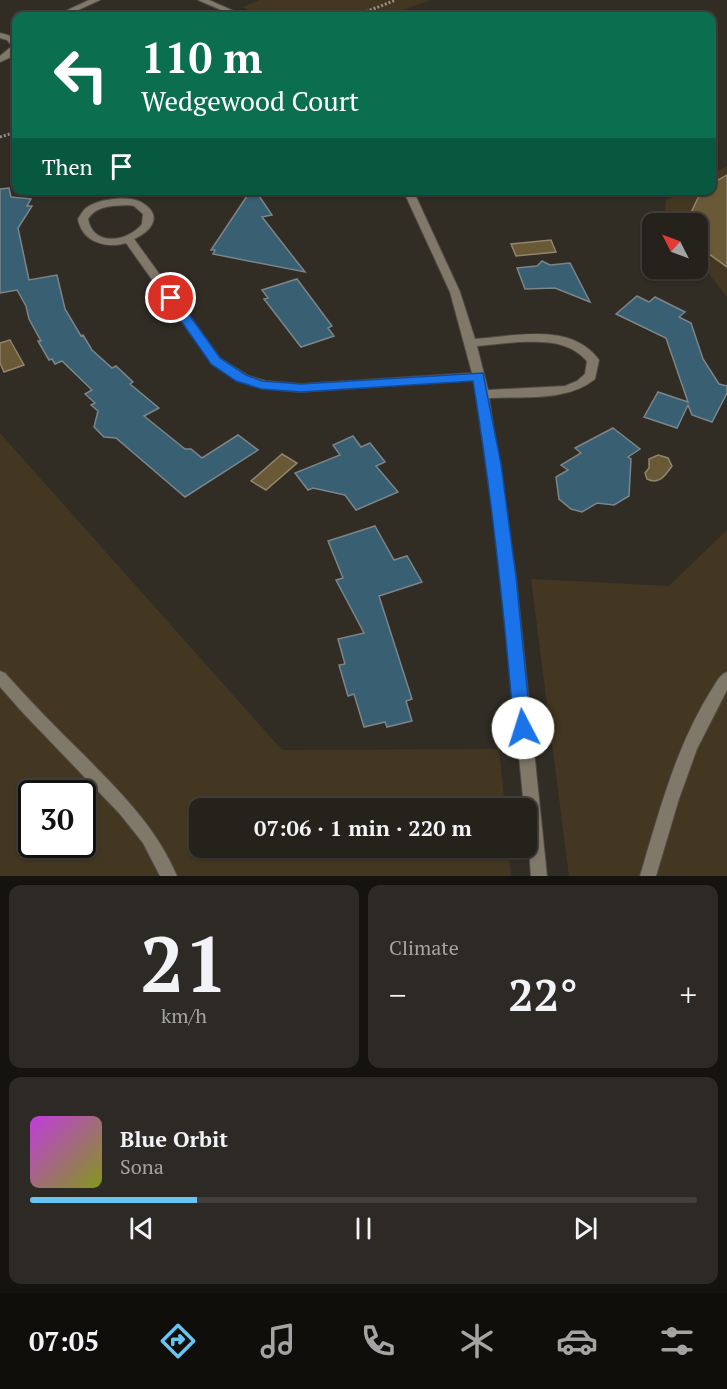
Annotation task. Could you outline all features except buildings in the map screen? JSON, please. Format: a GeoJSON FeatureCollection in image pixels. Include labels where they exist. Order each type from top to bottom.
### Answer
{"type":"FeatureCollection","features":[{"type":"Feature","properties":{"kind":"street"},"geometry":{"type":"LineString","coordinates":[[68,12],[96,0]]}},
{"type":"Feature","properties":{"kind":"street"},"geometry":{"type":"LineString","coordinates":[[202,0],[231,12]]}},
{"type":"Feature","properties":{"kind":"street"},"geometry":{"type":"LineString","coordinates":[[410,195],[455,292],[471,343],[483,394],[509,577],[539,876]]}},
{"type":"Feature","properties":{"kind":"street"},"geometry":{"type":"LineString","coordinates":[[107,203],[137,204],[148,213],[149,219],[142,231],[128,238],[112,241],[91,237],[81,225],[83,218],[88,212],[107,203]]}},
{"type":"Feature","properties":{"kind":"street"},"geometry":{"type":"LineString","coordinates":[[128,238],[216,361],[232,373],[251,382],[273,387],[301,388],[479,376]]}},
{"type":"Feature","properties":{"kind":"street"},"geometry":{"type":"LineString","coordinates":[[471,343],[561,339],[574,343],[586,351],[594,365],[587,381],[573,388],[483,394]]}},
{"type":"Feature","properties":{"kind":"street"},"geometry":{"type":"LineString","coordinates":[[0,677],[29,710],[125,808],[149,838],[169,876]]}},
{"type":"Feature","properties":{"kind":"street"},"geometry":{"type":"LineString","coordinates":[[648,876],[676,783],[695,735],[727,678]]}},
{"type":"Feature","properties":{"kind":"path"},"geometry":{"type":"LineString","coordinates":[[365,12],[396,0]]}},
{"type":"Feature","properties":{"kind":"shaded area"},"geometry":{"type":"Polygon","coordinates":[[[260,0],[431,0],[396,12],[253,12],[243,7],[260,0]]]}},
{"type":"Feature","properties":{"kind":"shaded area"},"geometry":{"type":"Polygon","coordinates":[[[727,166],[727,297],[708,273],[708,213],[665,213],[666,200],[675,195],[716,195],[716,172],[727,166]]]}},
{"type":"Feature","properties":{"kind":"shaded area"},"geometry":{"type":"Polygon","coordinates":[[[727,175],[727,267],[708,253],[708,213],[691,213],[700,195],[716,195],[716,181],[727,175]]]}},
{"type":"Feature","properties":{"kind":"shaded area"},"geometry":{"type":"Polygon","coordinates":[[[551,240],[556,252],[516,256],[511,244],[551,240]]]}},
{"type":"Feature","properties":{"kind":"shaded area"},"geometry":{"type":"Polygon","coordinates":[[[10,340],[24,365],[4,372],[0,363],[0,343],[10,340]]]}},
{"type":"Feature","properties":{"kind":"shaded area"},"geometry":{"type":"Polygon","coordinates":[[[0,433],[282,750],[499,749],[504,798],[189,798],[189,858],[509,858],[511,876],[0,876],[0,433]]]}},
{"type":"Feature","properties":{"kind":"shaded area"},"geometry":{"type":"Polygon","coordinates":[[[282,454],[297,463],[266,490],[251,481],[282,454]]]}},
{"type":"Feature","properties":{"kind":"shaded area"},"geometry":{"type":"Polygon","coordinates":[[[658,455],[668,458],[672,466],[661,479],[651,481],[647,479],[645,473],[649,468],[649,459],[658,455]]]}},
{"type":"Feature","properties":{"kind":"shaded area"},"geometry":{"type":"Polygon","coordinates":[[[727,530],[727,876],[569,876],[531,579],[669,586],[727,530]]]}},
{"type":"Feature","properties":{"kind":"route"},"geometry":{"type":"LineString","coordinates":[[171,298],[222,367],[241,378],[261,385],[301,388],[479,376],[494,464],[509,577],[523,728]]}}]}
